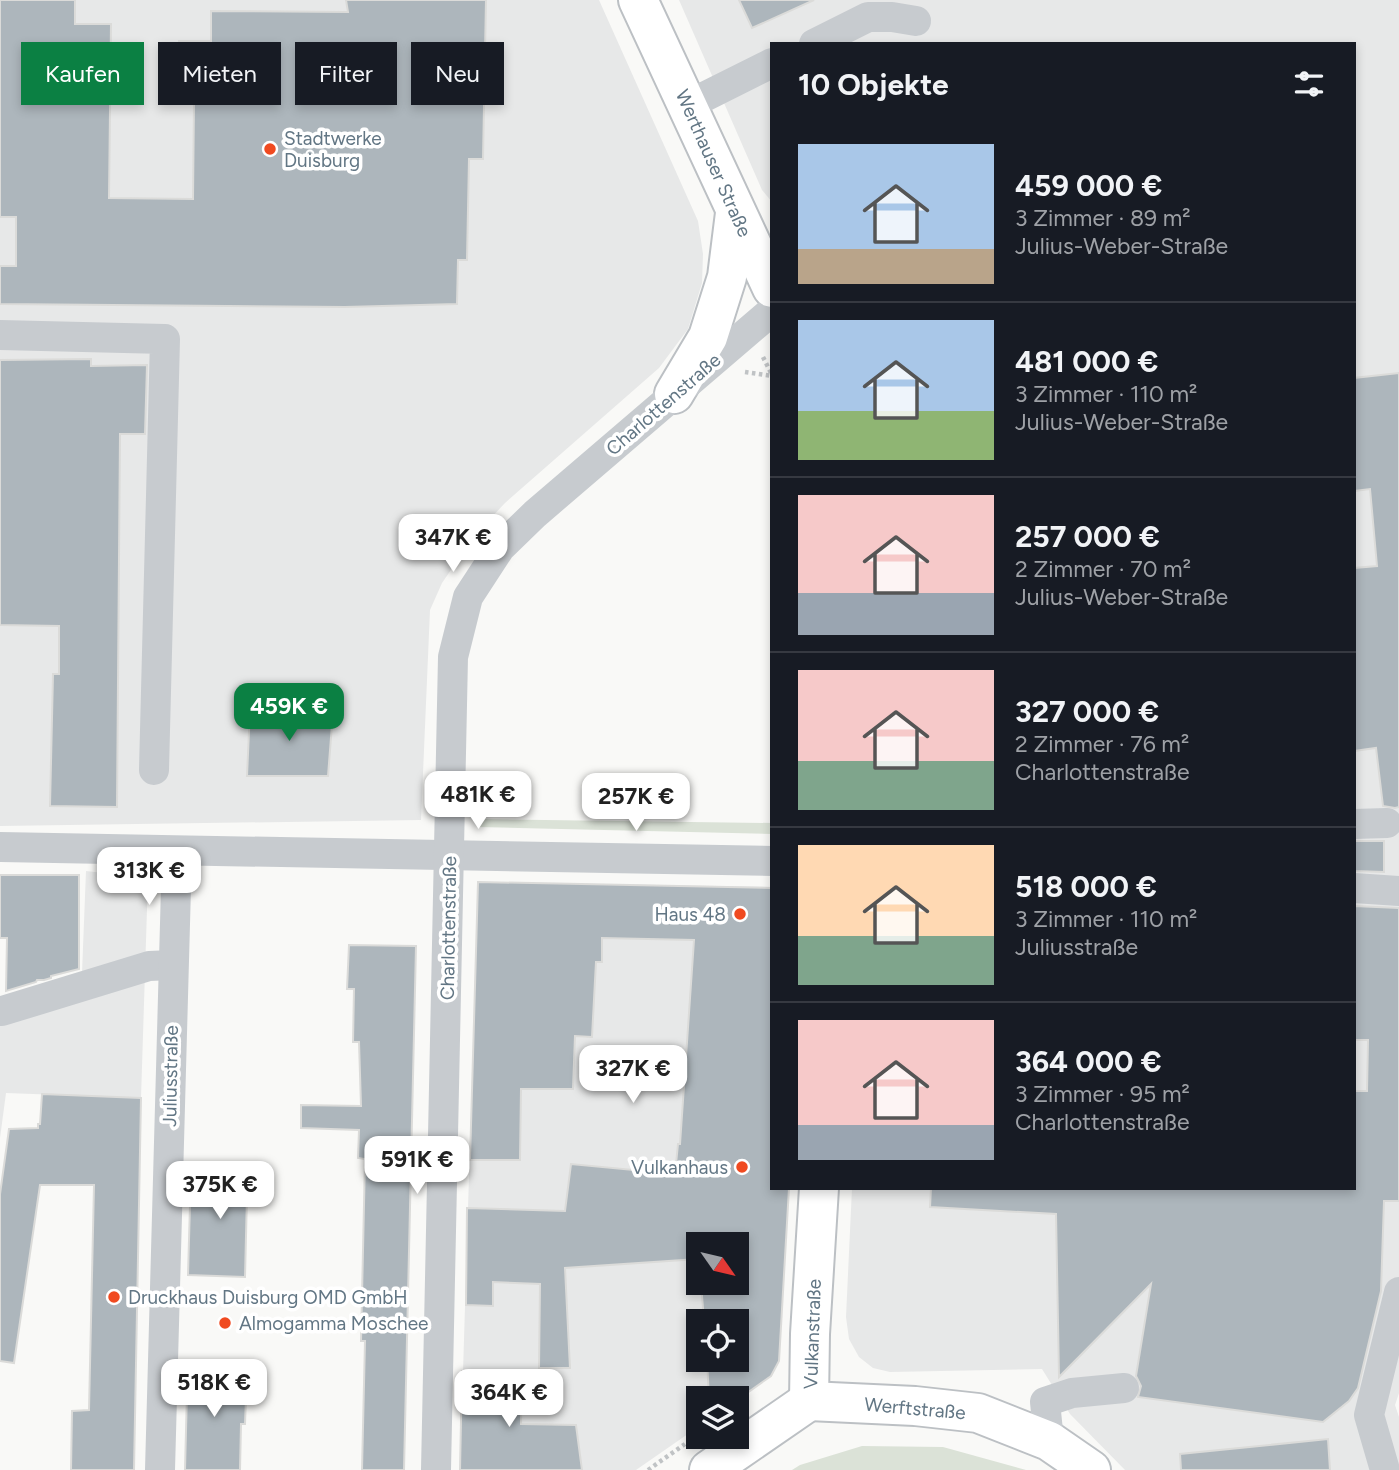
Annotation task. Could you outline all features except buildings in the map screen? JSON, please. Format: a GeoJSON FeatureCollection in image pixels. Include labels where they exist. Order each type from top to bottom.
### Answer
{"type":"FeatureCollection","features":[{"type":"Feature","properties":{"kind":"main road","name":"Werthauser Straße"},"geometry":{"type":"LineString","coordinates":[[638,0],[770,284]]}},
{"type":"Feature","properties":{"kind":"main road"},"geometry":{"type":"LineString","coordinates":[[674,394],[708,337],[727,277],[736,213]]}},
{"type":"Feature","properties":{"kind":"main road","name":"Vulkanstraße"},"geometry":{"type":"LineString","coordinates":[[699,1456],[809,1401],[810,1334],[819,1190]]}},
{"type":"Feature","properties":{"kind":"main road","name":"Werftstraße"},"geometry":{"type":"LineString","coordinates":[[809,1401],[915,1406],[978,1413],[1049,1441],[1091,1470]]}},
{"type":"Feature","properties":{"kind":"street"},"geometry":{"type":"LineString","coordinates":[[818,42],[869,17],[892,17],[916,22]]}},
{"type":"Feature","properties":{"kind":"street"},"geometry":{"type":"LineString","coordinates":[[688,105],[770,64]]}},
{"type":"Feature","properties":{"kind":"street","name":"Charlottenstraße"},"geometry":{"type":"LineString","coordinates":[[436,1470],[453,657],[468,597],[500,548],[535,514],[770,313]]}},
{"type":"Feature","properties":{"kind":"street"},"geometry":{"type":"LineString","coordinates":[[0,335],[165,339],[154,770]]}},
{"type":"Feature","properties":{"kind":"street"},"geometry":{"type":"LineString","coordinates":[[1356,824],[1387,823]]}},
{"type":"Feature","properties":{"kind":"street"},"geometry":{"type":"LineString","coordinates":[[0,847],[769,861]]}},
{"type":"Feature","properties":{"kind":"street","name":"Juliusstraße"},"geometry":{"type":"LineString","coordinates":[[160,1470],[177,850]]}},
{"type":"Feature","properties":{"kind":"street"},"geometry":{"type":"LineString","coordinates":[[1356,888],[1399,891]]}},
{"type":"Feature","properties":{"kind":"street"},"geometry":{"type":"LineString","coordinates":[[2,1011],[149,966],[172,965]]}},
{"type":"Feature","properties":{"kind":"street"},"geometry":{"type":"LineString","coordinates":[[1385,1470],[1369,1415],[1399,1292]]}},
{"type":"Feature","properties":{"kind":"street"},"geometry":{"type":"LineString","coordinates":[[1049,1441],[1045,1402],[1072,1393],[1124,1388]]}},
{"type":"Feature","properties":{"kind":"path"},"geometry":{"type":"LineString","coordinates":[[648,1470],[699,1456]]}},
{"type":"Feature","properties":{"kind":"shaded area"},"geometry":{"type":"Polygon","coordinates":[[[0,0],[599,0],[698,221],[703,254],[702,283],[688,329],[659,368],[505,503],[474,536],[442,583],[430,610],[421,820],[0,826],[0,0]]]}},
{"type":"Feature","properties":{"kind":"shaded area"},"geometry":{"type":"Polygon","coordinates":[[[679,0],[1399,0],[1399,1393],[1395,1405],[1399,1417],[1399,1470],[1125,1470],[1070,1414],[1042,1369],[890,1372],[873,1368],[859,1357],[849,1339],[846,1317],[852,1190],[1356,1190],[1356,42],[770,42],[770,200],[762,190],[679,0]]]}},
{"type":"Feature","properties":{"kind":"shaded area"},"geometry":{"type":"Polygon","coordinates":[[[479,819],[770,823],[770,834],[479,827],[479,819]]]}},
{"type":"Feature","properties":{"kind":"shaded area"},"geometry":{"type":"Polygon","coordinates":[[[86,871],[148,878],[141,1098],[6,1093],[0,1138],[0,999],[82,973],[86,871]]]}},
{"type":"Feature","properties":{"kind":"shaded area"},"geometry":{"type":"Polygon","coordinates":[[[478,882],[770,887],[771,1376],[749,1392],[749,1386],[686,1386],[686,1435],[636,1470],[460,1470],[478,882]]]}},
{"type":"Feature","properties":{"kind":"shaded area"},"geometry":{"type":"Polygon","coordinates":[[[862,1446],[943,1447],[1026,1470],[792,1470],[800,1465],[862,1446]]]}},
{"type":"Feature","properties":{"kind":"place","name":"Stadtwerke Duisburg"},"geometry":{"type":"Point","coordinates":[270,149]}},
{"type":"Feature","properties":{"kind":"place","name":"Haus 48"},"geometry":{"type":"Point","coordinates":[740,914]}},
{"type":"Feature","properties":{"kind":"place","name":"Vulkanhaus"},"geometry":{"type":"Point","coordinates":[742,1167]}},
{"type":"Feature","properties":{"kind":"place","name":"Druckhaus Duisburg OMD GmbH"},"geometry":{"type":"Point","coordinates":[114,1297]}},
{"type":"Feature","properties":{"kind":"place","name":"Almogamma Moschee"},"geometry":{"type":"Point","coordinates":[225,1323]}}]}
